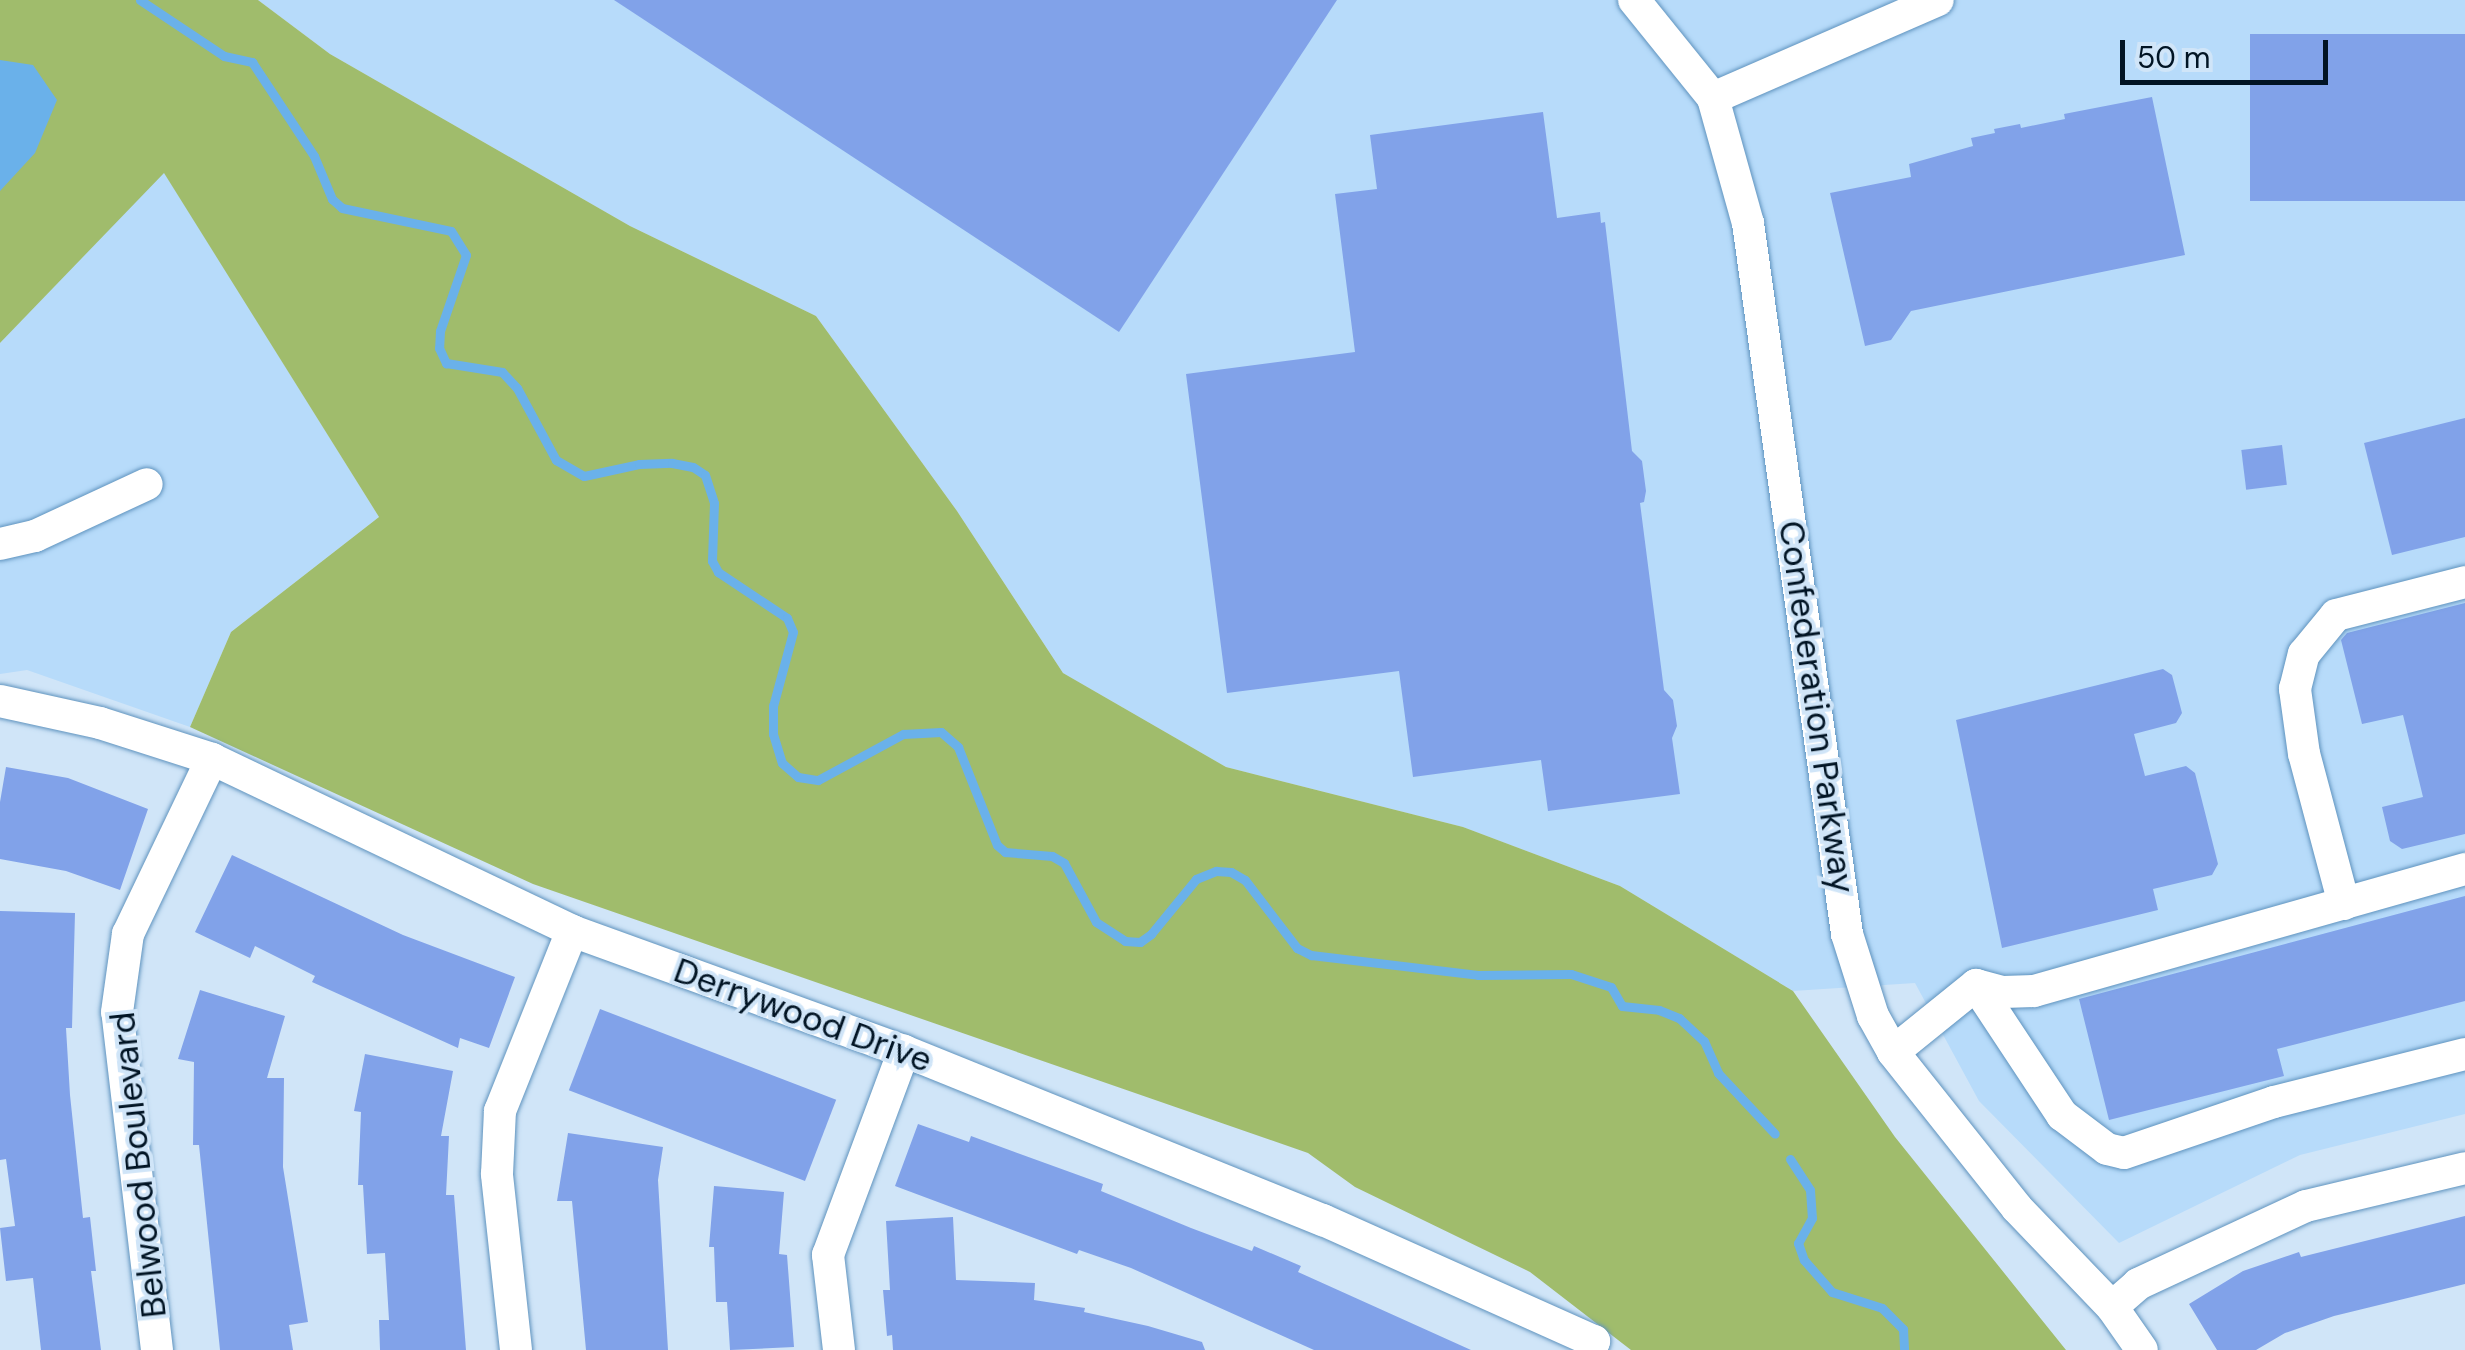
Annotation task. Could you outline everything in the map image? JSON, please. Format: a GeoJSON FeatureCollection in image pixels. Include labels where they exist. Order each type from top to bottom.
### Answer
{"type":"FeatureCollection","features":[{"type":"Feature","properties":{"kind":"street","name":"Confederation Parkway"},"geometry":{"type":"LineString","coordinates":[[1634,0],[1713,98],[1748,223],[1847,934],[1873,1016],[1893,1052],[2017,1208],[2112,1307],[2142,1350]]}},
{"type":"Feature","properties":{"kind":"street"},"geometry":{"type":"LineString","coordinates":[[1713,98],[1938,0]]}},
{"type":"Feature","properties":{"kind":"street"},"geometry":{"type":"LineString","coordinates":[[0,544],[35,536],[148,484]]}},
{"type":"Feature","properties":{"kind":"street"},"geometry":{"type":"LineString","coordinates":[[2344,904],[2304,754],[2295,689],[2304,654],[2336,615],[2465,582]]}},
{"type":"Feature","properties":{"kind":"street","name":"Derrywood Drive"},"geometry":{"type":"LineString","coordinates":[[0,701],[100,723],[212,759],[572,931],[904,1051],[1323,1220],[1594,1342],[1591,1350]]}},
{"type":"Feature","properties":{"kind":"street","name":"Belwood Boulevard"},"geometry":{"type":"LineString","coordinates":[[157,1350],[117,1012],[128,934],[212,759]]}},
{"type":"Feature","properties":{"kind":"street"},"geometry":{"type":"LineString","coordinates":[[1976,985],[2003,992],[2034,991],[2465,869]]}},
{"type":"Feature","properties":{"kind":"street"},"geometry":{"type":"LineString","coordinates":[[516,1350],[498,1174],[500,1111],[572,931]]}},
{"type":"Feature","properties":{"kind":"street"},"geometry":{"type":"LineString","coordinates":[[1893,1052],[1976,985]]}},
{"type":"Feature","properties":{"kind":"street"},"geometry":{"type":"LineString","coordinates":[[1976,985],[2062,1114],[2078,1132],[2107,1149],[2124,1153],[2274,1102],[2465,1054]]}},
{"type":"Feature","properties":{"kind":"street"},"geometry":{"type":"LineString","coordinates":[[840,1350],[828,1254],[904,1051]]}},
{"type":"Feature","properties":{"kind":"street"},"geometry":{"type":"LineString","coordinates":[[2112,1307],[2138,1284],[2306,1206],[2465,1168]]}},
{"type":"Feature","properties":{"kind":"shaded area"},"geometry":{"type":"Polygon","coordinates":[[[258,0],[2465,0],[2465,1114],[2300,1155],[2119,1243],[1979,1101],[1915,983],[1793,991],[1620,886],[1463,827],[1226,767],[1063,673],[957,511],[816,316],[630,226],[330,54],[258,0]]]}},
{"type":"Feature","properties":{"kind":"shaded area"},"geometry":{"type":"Polygon","coordinates":[[[164,172],[379,517],[231,632],[190,727],[27,670],[0,674],[0,343],[164,172]]]}},
{"type":"Feature","properties":{"kind":"green space"},"geometry":{"type":"Polygon","coordinates":[[[0,0],[258,0],[330,54],[630,226],[816,316],[957,511],[1063,673],[1226,767],[1463,827],[1620,886],[1793,991],[1895,1137],[2066,1350],[1631,1350],[1530,1272],[1355,1187],[1308,1153],[533,884],[190,727],[231,632],[379,517],[164,173],[0,343],[0,0]]]}},
{"type":"Feature","properties":{"kind":"water"},"geometry":{"type":"Polygon","coordinates":[[[0,60],[33,65],[57,100],[35,153],[0,191],[0,60]]]}},
{"type":"Feature","properties":{"kind":"building"},"geometry":{"type":"Polygon","coordinates":[[[614,0],[1337,0],[1119,332],[614,0]]]}},
{"type":"Feature","properties":{"kind":"building"},"geometry":{"type":"Polygon","coordinates":[[[2250,34],[2465,34],[2465,201],[2250,201],[2250,34]]]}},
{"type":"Feature","properties":{"kind":"building"},"geometry":{"type":"Polygon","coordinates":[[[2152,97],[2185,255],[1911,311],[1891,340],[1865,346],[1830,193],[1911,177],[1909,164],[1973,146],[1971,138],[1995,133],[1994,129],[2020,124],[2021,128],[2065,119],[2064,114],[2152,97]]]}},
{"type":"Feature","properties":{"kind":"building"},"geometry":{"type":"Polygon","coordinates":[[[1543,112],[1557,218],[1600,212],[1601,223],[1605,222],[1632,451],[1642,461],[1646,491],[1644,502],[1640,503],[1664,690],[1673,700],[1677,726],[1672,738],[1680,794],[1548,811],[1541,760],[1413,777],[1399,671],[1227,693],[1186,374],[1355,352],[1335,194],[1377,189],[1370,135],[1543,112]]]}},
{"type":"Feature","properties":{"kind":"building"},"geometry":{"type":"Polygon","coordinates":[[[2465,418],[2465,537],[2392,555],[2364,443],[2465,418]]]}},
{"type":"Feature","properties":{"kind":"building"},"geometry":{"type":"Polygon","coordinates":[[[2282,445],[2287,485],[2246,490],[2241,450],[2282,445]]]}},
{"type":"Feature","properties":{"kind":"building"},"geometry":{"type":"Polygon","coordinates":[[[2465,603],[2465,834],[2402,849],[2390,841],[2382,807],[2423,797],[2403,715],[2362,724],[2341,640],[2347,633],[2465,603]]]}},
{"type":"Feature","properties":{"kind":"building"},"geometry":{"type":"Polygon","coordinates":[[[2163,669],[2172,675],[2182,713],[2176,723],[2134,734],[2145,776],[2186,766],[2195,773],[2218,864],[2212,875],[2153,889],[2158,910],[2002,948],[1956,720],[2163,669]]]}},
{"type":"Feature","properties":{"kind":"building"},"geometry":{"type":"Polygon","coordinates":[[[6,767],[68,778],[148,809],[120,890],[66,871],[0,859],[0,802],[6,767]]]}},
{"type":"Feature","properties":{"kind":"building"},"geometry":{"type":"Polygon","coordinates":[[[232,855],[403,935],[515,977],[489,1048],[460,1038],[458,1048],[312,982],[315,976],[255,946],[250,958],[195,932],[232,855]]]}},
{"type":"Feature","properties":{"kind":"building"},"geometry":{"type":"Polygon","coordinates":[[[2465,896],[2465,1001],[2277,1049],[2284,1076],[2109,1120],[2079,999],[2465,896]]]}},
{"type":"Feature","properties":{"kind":"building"},"geometry":{"type":"Polygon","coordinates":[[[0,911],[75,913],[72,1028],[66,1028],[83,1218],[90,1217],[96,1271],[91,1271],[101,1350],[41,1350],[33,1278],[6,1281],[0,1228],[15,1226],[6,1159],[0,1160],[0,911]]]}},
{"type":"Feature","properties":{"kind":"building"},"geometry":{"type":"Polygon","coordinates":[[[200,990],[285,1016],[267,1078],[284,1078],[283,1167],[308,1322],[289,1325],[293,1350],[220,1350],[199,1145],[193,1145],[194,1062],[178,1059],[200,990]]]}},
{"type":"Feature","properties":{"kind":"building"},"geometry":{"type":"Polygon","coordinates":[[[600,1009],[836,1100],[805,1181],[569,1090],[600,1009]]]}},
{"type":"Feature","properties":{"kind":"building"},"geometry":{"type":"Polygon","coordinates":[[[365,1054],[453,1071],[441,1136],[449,1136],[446,1195],[454,1195],[466,1350],[380,1350],[379,1320],[389,1320],[385,1253],[367,1254],[363,1185],[358,1185],[361,1112],[354,1111],[365,1054]]]}},
{"type":"Feature","properties":{"kind":"building"},"geometry":{"type":"Polygon","coordinates":[[[918,1124],[969,1142],[971,1136],[1103,1184],[1101,1191],[1252,1251],[1254,1246],[1301,1266],[1298,1272],[1471,1350],[1314,1350],[1131,1268],[1079,1250],[1077,1254],[895,1186],[918,1124]]]}},
{"type":"Feature","properties":{"kind":"building"},"geometry":{"type":"Polygon","coordinates":[[[568,1133],[663,1147],[658,1180],[668,1350],[586,1350],[572,1201],[557,1201],[568,1133]]]}},
{"type":"Feature","properties":{"kind":"building"},"geometry":{"type":"Polygon","coordinates":[[[714,1186],[784,1192],[779,1254],[787,1255],[794,1347],[730,1350],[727,1302],[716,1302],[714,1247],[709,1247],[714,1186]]]}},
{"type":"Feature","properties":{"kind":"building"},"geometry":{"type":"Polygon","coordinates":[[[2465,1216],[2465,1284],[2334,1316],[2285,1333],[2256,1350],[2217,1350],[2189,1304],[2243,1271],[2299,1252],[2301,1257],[2465,1216]]]}},
{"type":"Feature","properties":{"kind":"building"},"geometry":{"type":"Polygon","coordinates":[[[953,1217],[956,1280],[1035,1283],[1034,1300],[1085,1308],[1084,1312],[1148,1326],[1202,1342],[1205,1350],[893,1350],[892,1335],[887,1336],[883,1290],[890,1290],[886,1221],[953,1217]]]}},
{"type":"Feature","properties":{"kind":"waterway"},"geometry":{"type":"LineString","coordinates":[[140,0],[224,56],[252,62],[314,156],[332,199],[342,208],[451,231],[466,255],[440,331],[439,348],[446,363],[502,372],[517,388],[556,460],[584,476],[639,464],[672,463],[693,467],[705,475],[714,503],[712,561],[718,572],[787,618],[793,632],[773,706],[773,734],[782,763],[798,777],[818,780],[903,734],[941,732],[958,747],[997,845],[1005,852],[1052,856],[1064,863],[1096,922],[1125,941],[1140,942],[1151,934],[1196,879],[1216,871],[1231,872],[1245,880],[1297,948],[1311,955],[1478,975],[1571,974],[1611,987],[1622,1006],[1659,1010],[1679,1018],[1704,1041],[1718,1073],[1775,1134]]}},
{"type":"Feature","properties":{"kind":"waterway"},"geometry":{"type":"LineString","coordinates":[[1790,1159],[1810,1190],[1812,1218],[1798,1243],[1804,1260],[1832,1292],[1882,1308],[1903,1329],[1904,1350]]}}]}
